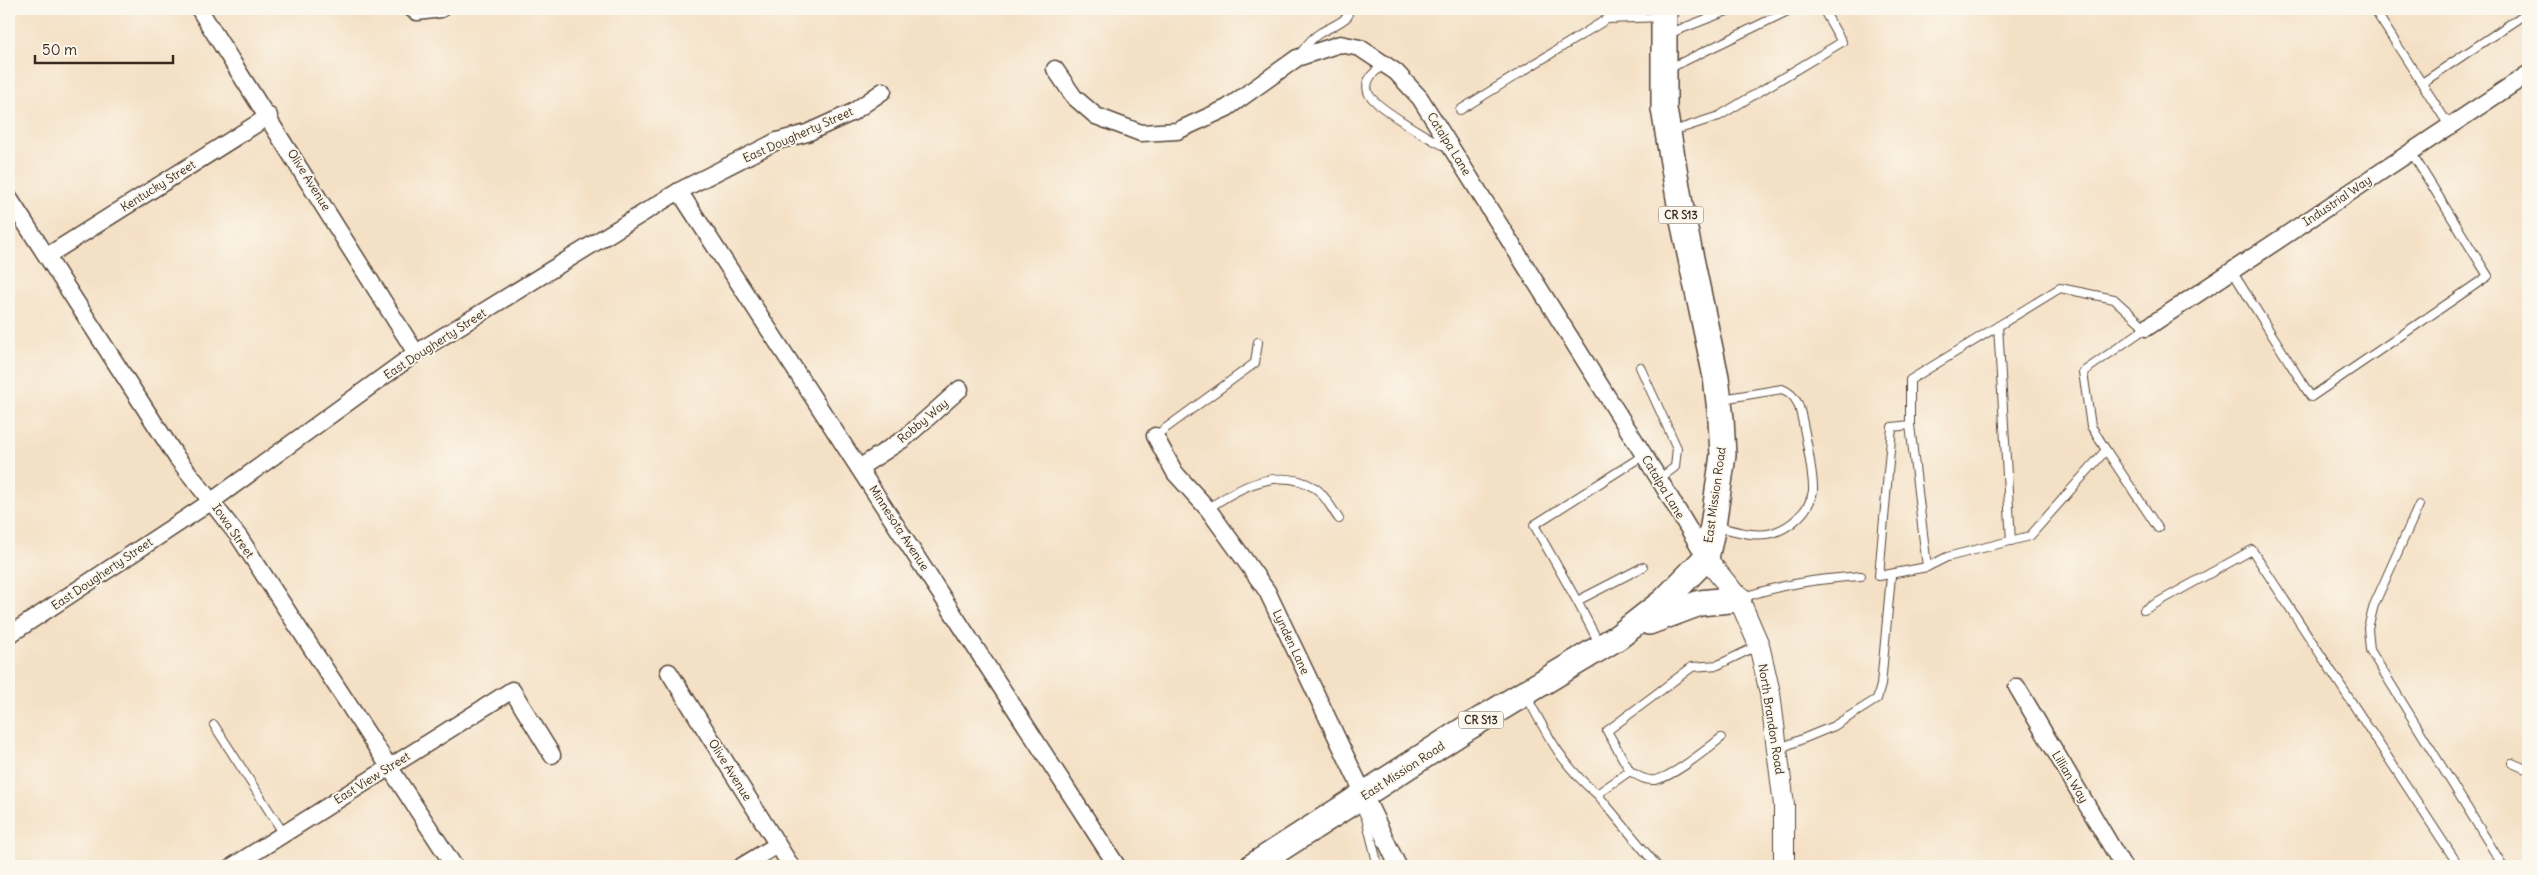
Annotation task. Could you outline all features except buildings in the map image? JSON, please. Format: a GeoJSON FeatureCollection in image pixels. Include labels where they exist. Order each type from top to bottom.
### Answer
{"type":"FeatureCollection","features":[{"type":"Feature","properties":{"kind":"main road","name":"East Mission Road"},"geometry":{"type":"LineString","coordinates":[[1253,866],[1280,859],[1360,799],[1524,693],[1609,642],[1664,601],[1706,558],[1713,526],[1722,455],[1719,400],[1682,216],[1664,109],[1664,21]]}},
{"type":"Feature","properties":{"kind":"main road"},"geometry":{"type":"LineString","coordinates":[[1609,642],[1700,603],[1739,599]]}},
{"type":"Feature","properties":{"kind":"street","name":"Olive Avenue"},"geometry":{"type":"LineString","coordinates":[[199,9],[269,116],[416,353]]}},
{"type":"Feature","properties":{"kind":"street"},"geometry":{"type":"LineString","coordinates":[[412,9],[417,12],[441,9]]}},
{"type":"Feature","properties":{"kind":"street","name":"Catalpa Lane"},"geometry":{"type":"LineString","coordinates":[[1055,69],[1074,97],[1096,116],[1141,134],[1177,131],[1227,108],[1297,58],[1340,44],[1353,45],[1396,72],[1420,98],[1659,479],[1706,558]]}},
{"type":"Feature","properties":{"kind":"street","name":"Industrial Way"},"geometry":{"type":"LineString","coordinates":[[2146,328],[2528,74]]}},
{"type":"Feature","properties":{"kind":"street","name":"East Dougherty Street"},"geometry":{"type":"LineString","coordinates":[[9,635],[212,501],[416,353],[679,191],[777,141],[807,133],[853,112],[884,91]]}},
{"type":"Feature","properties":{"kind":"street","name":"Kentucky Street"},"geometry":{"type":"LineString","coordinates":[[47,256],[269,116]]}},
{"type":"Feature","properties":{"kind":"street","name":"Minnesota Avenue"},"geometry":{"type":"LineString","coordinates":[[679,191],[1117,866]]}},
{"type":"Feature","properties":{"kind":"street","name":"Iowa Street"},"geometry":{"type":"LineString","coordinates":[[9,198],[178,458],[239,537],[391,766],[454,866]]}},
{"type":"Feature","properties":{"kind":"street","name":"Robby Way"},"geometry":{"type":"LineString","coordinates":[[859,468],[905,438],[960,389]]}},
{"type":"Feature","properties":{"kind":"street","name":"Lynden Lane"},"geometry":{"type":"LineString","coordinates":[[1155,436],[1175,473],[1208,509],[1267,590],[1360,799],[1398,866]]}},
{"type":"Feature","properties":{"kind":"street","name":"North Brandon Road"},"geometry":{"type":"LineString","coordinates":[[1706,558],[1739,599],[1759,645],[1770,693],[1784,805],[1784,866]]}},
{"type":"Feature","properties":{"kind":"street","name":"Olive Avenue"},"geometry":{"type":"LineString","coordinates":[[670,672],[791,866]]}},
{"type":"Feature","properties":{"kind":"street","name":"Lillian Way"},"geometry":{"type":"LineString","coordinates":[[2017,687],[2123,866]]}},
{"type":"Feature","properties":{"kind":"street","name":"East View Street"},"geometry":{"type":"LineString","coordinates":[[233,866],[512,690],[552,754]]}},
{"type":"Feature","properties":{"kind":"street"},"geometry":{"type":"LineString","coordinates":[[742,866],[777,845]]}},
{"type":"Feature","properties":{"kind":"lane"},"geometry":{"type":"LineString","coordinates":[[1297,58],[1308,42],[1348,16],[1346,9]]}},
{"type":"Feature","properties":{"kind":"lane"},"geometry":{"type":"LineString","coordinates":[[1460,110],[1607,19],[1664,21],[1732,9]]}},
{"type":"Feature","properties":{"kind":"lane"},"geometry":{"type":"LineString","coordinates":[[1664,71],[1792,9]]}},
{"type":"Feature","properties":{"kind":"lane"},"geometry":{"type":"LineString","coordinates":[[1668,132],[1719,116],[1842,42],[1823,9]]}},
{"type":"Feature","properties":{"kind":"lane"},"geometry":{"type":"LineString","coordinates":[[2374,9],[2450,127]]}},
{"type":"Feature","properties":{"kind":"lane"},"geometry":{"type":"LineString","coordinates":[[2422,83],[2528,12]]}},
{"type":"Feature","properties":{"kind":"lane"},"geometry":{"type":"LineString","coordinates":[[1385,64],[1368,79],[1367,90],[1369,95],[1383,108],[1423,134],[1453,150]]}},
{"type":"Feature","properties":{"kind":"lane"},"geometry":{"type":"LineString","coordinates":[[2232,271],[2311,397],[2488,276],[2411,152]]}},
{"type":"Feature","properties":{"kind":"lane"},"geometry":{"type":"LineString","coordinates":[[1927,567],[1910,425],[1910,380],[2060,288],[2114,299],[2146,328],[2083,372],[2091,426],[2158,528]]}},
{"type":"Feature","properties":{"kind":"lane"},"geometry":{"type":"LineString","coordinates":[[1998,326],[2011,541]]}},
{"type":"Feature","properties":{"kind":"lane"},"geometry":{"type":"LineString","coordinates":[[1155,436],[1256,363],[1258,342]]}},
{"type":"Feature","properties":{"kind":"lane"},"geometry":{"type":"LineString","coordinates":[[1640,366],[1677,448],[1675,467],[1659,479]]}},
{"type":"Feature","properties":{"kind":"lane"},"geometry":{"type":"LineString","coordinates":[[1713,526],[1753,534],[1771,534],[1788,526],[1807,508],[1813,491],[1804,426],[1797,403],[1790,392],[1782,389],[1719,400]]}},
{"type":"Feature","properties":{"kind":"lane"},"geometry":{"type":"LineString","coordinates":[[1910,425],[1892,426],[1879,576],[1890,576],[1927,567],[1948,557],[2030,536],[2106,450]]}},
{"type":"Feature","properties":{"kind":"lane"},"geometry":{"type":"LineString","coordinates":[[1609,642],[1577,601],[1534,525],[1644,455]]}},
{"type":"Feature","properties":{"kind":"lane"},"geometry":{"type":"LineString","coordinates":[[1208,509],[1232,492],[1254,484],[1288,479],[1297,480],[1317,489],[1339,519]]}},
{"type":"Feature","properties":{"kind":"lane"},"geometry":{"type":"LineString","coordinates":[[2418,505],[2374,605],[2368,628],[2370,650],[2502,866]]}},
{"type":"Feature","properties":{"kind":"lane"},"geometry":{"type":"LineString","coordinates":[[2144,610],[2252,550],[2459,866]]}},
{"type":"Feature","properties":{"kind":"lane"},"geometry":{"type":"LineString","coordinates":[[1577,601],[1643,567]]}},
{"type":"Feature","properties":{"kind":"lane"},"geometry":{"type":"LineString","coordinates":[[1739,599],[1773,587],[1812,579],[1861,576]]}},
{"type":"Feature","properties":{"kind":"lane"},"geometry":{"type":"LineString","coordinates":[[1777,749],[1834,726],[1877,699],[1881,685],[1890,576]]}},
{"type":"Feature","properties":{"kind":"lane"},"geometry":{"type":"LineString","coordinates":[[1721,738],[1681,767],[1655,780],[1640,778],[1630,771],[1607,731],[1692,667],[1718,664],[1759,645]]}},
{"type":"Feature","properties":{"kind":"lane"},"geometry":{"type":"LineString","coordinates":[[1524,693],[1554,747],[1582,782],[1597,794],[1657,866]]}},
{"type":"Feature","properties":{"kind":"lane"},"geometry":{"type":"LineString","coordinates":[[214,725],[284,834]]}},
{"type":"Feature","properties":{"kind":"lane"},"geometry":{"type":"LineString","coordinates":[[2512,764],[2528,770]]}},
{"type":"Feature","properties":{"kind":"lane"},"geometry":{"type":"LineString","coordinates":[[1597,794],[1630,771]]}},
{"type":"Feature","properties":{"kind":"lane"},"geometry":{"type":"LineString","coordinates":[[1360,799],[1378,866]]}}]}
